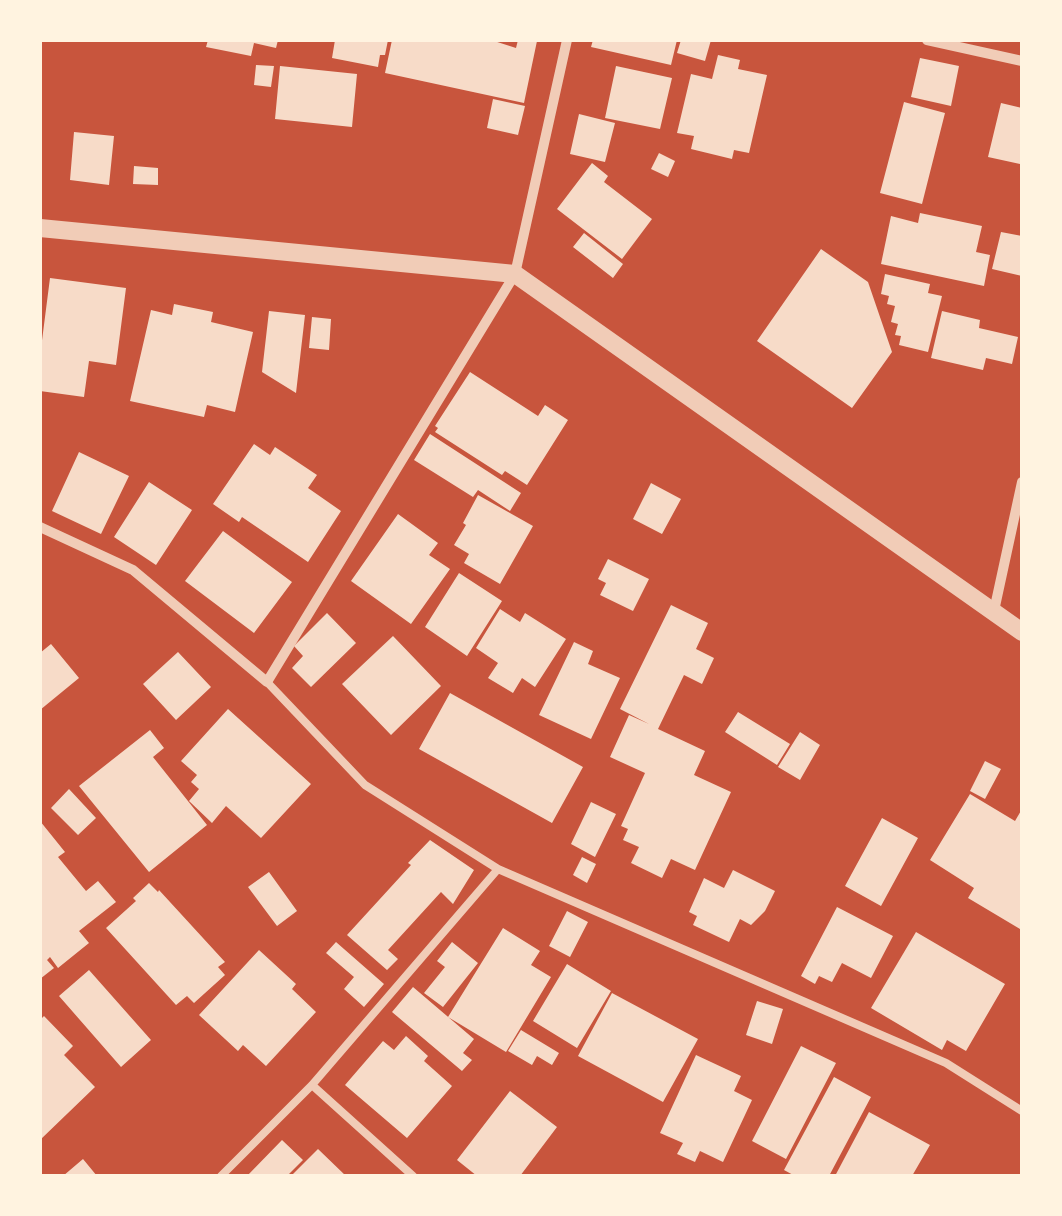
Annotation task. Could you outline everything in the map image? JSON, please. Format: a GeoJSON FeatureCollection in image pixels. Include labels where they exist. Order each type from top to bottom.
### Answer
{"type":"FeatureCollection","features":[{"type":"Feature","properties":{"kind":"street"},"geometry":{"type":"LineString","coordinates":[[40,527],[134,570],[267,682],[515,274],[567,40]]}},
{"type":"Feature","properties":{"kind":"street"},"geometry":{"type":"LineString","coordinates":[[926,40],[1022,62]]}},
{"type":"Feature","properties":{"kind":"street"},"geometry":{"type":"LineString","coordinates":[[40,228],[515,274],[1022,632]]}},
{"type":"Feature","properties":{"kind":"street"},"geometry":{"type":"LineString","coordinates":[[994,611],[1022,482]]}},
{"type":"Feature","properties":{"kind":"lane"},"geometry":{"type":"LineString","coordinates":[[267,682],[365,786],[498,869],[946,1063],[1022,1111]]}},
{"type":"Feature","properties":{"kind":"lane"},"geometry":{"type":"LineString","coordinates":[[221,1176],[312,1085],[498,869]]}},
{"type":"Feature","properties":{"kind":"lane"},"geometry":{"type":"LineString","coordinates":[[312,1085],[412,1176]]}},
{"type":"Feature","properties":{"kind":"building"},"geometry":{"type":"Polygon","coordinates":[[[208,40],[278,40],[276,48],[254,43],[251,56],[206,47],[208,40]]]}},
{"type":"Feature","properties":{"kind":"building"},"geometry":{"type":"Polygon","coordinates":[[[335,40],[388,40],[378,67],[332,58],[335,40]]]}},
{"type":"Feature","properties":{"kind":"building"},"geometry":{"type":"Polygon","coordinates":[[[392,40],[491,40],[516,48],[518,40],[537,41],[524,103],[385,73],[392,40]]]}},
{"type":"Feature","properties":{"kind":"building"},"geometry":{"type":"Polygon","coordinates":[[[593,40],[677,40],[671,65],[591,47],[593,40]]]}},
{"type":"Feature","properties":{"kind":"building"},"geometry":{"type":"Polygon","coordinates":[[[681,40],[711,40],[705,61],[677,53],[681,40]]]}},
{"type":"Feature","properties":{"kind":"building"},"geometry":{"type":"Polygon","coordinates":[[[718,55],[740,60],[738,69],[767,75],[749,153],[734,150],[732,159],[691,149],[694,136],[677,133],[691,74],[712,79],[718,55]]]}},
{"type":"Feature","properties":{"kind":"building"},"geometry":{"type":"Polygon","coordinates":[[[920,58],[959,66],[951,106],[911,97],[920,58]]]}},
{"type":"Feature","properties":{"kind":"building"},"geometry":{"type":"Polygon","coordinates":[[[256,65],[274,66],[271,87],[254,85],[256,65]]]}},
{"type":"Feature","properties":{"kind":"building"},"geometry":{"type":"Polygon","coordinates":[[[280,66],[357,74],[352,127],[275,119],[280,66]]]}},
{"type":"Feature","properties":{"kind":"building"},"geometry":{"type":"Polygon","coordinates":[[[616,66],[672,78],[660,129],[605,118],[616,66]]]}},
{"type":"Feature","properties":{"kind":"building"},"geometry":{"type":"Polygon","coordinates":[[[493,99],[525,106],[518,135],[487,128],[493,99]]]}},
{"type":"Feature","properties":{"kind":"building"},"geometry":{"type":"Polygon","coordinates":[[[904,102],[945,113],[922,204],[880,193],[904,102]]]}},
{"type":"Feature","properties":{"kind":"building"},"geometry":{"type":"Polygon","coordinates":[[[1001,103],[1022,108],[1020,164],[988,157],[1001,103]]]}},
{"type":"Feature","properties":{"kind":"building"},"geometry":{"type":"Polygon","coordinates":[[[579,114],[615,123],[605,162],[570,154],[579,114]]]}},
{"type":"Feature","properties":{"kind":"building"},"geometry":{"type":"Polygon","coordinates":[[[74,132],[114,136],[109,185],[70,180],[74,132]]]}},
{"type":"Feature","properties":{"kind":"building"},"geometry":{"type":"Polygon","coordinates":[[[659,153],[675,161],[668,177],[651,169],[659,153]]]}},
{"type":"Feature","properties":{"kind":"building"},"geometry":{"type":"Polygon","coordinates":[[[592,163],[608,176],[604,182],[652,219],[622,259],[557,209],[592,163]]]}},
{"type":"Feature","properties":{"kind":"building"},"geometry":{"type":"Polygon","coordinates":[[[134,166],[158,168],[158,185],[133,184],[134,166]]]}},
{"type":"Feature","properties":{"kind":"building"},"geometry":{"type":"Polygon","coordinates":[[[920,213],[982,226],[976,252],[990,255],[984,286],[881,264],[891,216],[918,223],[920,213]]]}},
{"type":"Feature","properties":{"kind":"building"},"geometry":{"type":"Polygon","coordinates":[[[1001,232],[1022,236],[1022,276],[992,269],[1001,232]]]}},
{"type":"Feature","properties":{"kind":"building"},"geometry":{"type":"Polygon","coordinates":[[[584,233],[623,264],[613,278],[573,247],[584,233]]]}},
{"type":"Feature","properties":{"kind":"building"},"geometry":{"type":"Polygon","coordinates":[[[821,249],[868,282],[892,352],[852,408],[757,341],[821,249]]]}},
{"type":"Feature","properties":{"kind":"building"},"geometry":{"type":"Polygon","coordinates":[[[885,274],[930,284],[928,293],[942,296],[928,352],[899,345],[901,336],[895,335],[898,324],[891,322],[895,306],[887,304],[889,296],[881,294],[885,274]]]}},
{"type":"Feature","properties":{"kind":"building"},"geometry":{"type":"Polygon","coordinates":[[[50,278],[126,288],[116,365],[89,361],[84,397],[40,391],[40,356],[50,278]]]}},
{"type":"Feature","properties":{"kind":"building"},"geometry":{"type":"Polygon","coordinates":[[[174,304],[213,312],[211,322],[253,332],[235,412],[207,405],[204,417],[130,401],[151,310],[172,315],[174,304]]]}},
{"type":"Feature","properties":{"kind":"building"},"geometry":{"type":"Polygon","coordinates":[[[269,311],[305,315],[296,393],[262,372],[269,311]]]}},
{"type":"Feature","properties":{"kind":"building"},"geometry":{"type":"Polygon","coordinates":[[[942,311],[980,320],[979,328],[1018,337],[1012,364],[986,358],[983,370],[931,358],[942,311]]]}},
{"type":"Feature","properties":{"kind":"building"},"geometry":{"type":"Polygon","coordinates":[[[312,317],[331,319],[329,350],[309,348],[312,317]]]}},
{"type":"Feature","properties":{"kind":"building"},"geometry":{"type":"Polygon","coordinates":[[[470,372],[538,416],[545,405],[568,420],[527,485],[505,471],[502,475],[435,432],[435,426],[470,372]]]}},
{"type":"Feature","properties":{"kind":"building"},"geometry":{"type":"Polygon","coordinates":[[[430,434],[521,493],[510,511],[478,490],[473,497],[414,460],[430,434]]]}},
{"type":"Feature","properties":{"kind":"building"},"geometry":{"type":"Polygon","coordinates":[[[254,444],[270,455],[275,447],[317,475],[308,488],[341,511],[308,562],[242,517],[239,522],[213,504],[254,444]]]}},
{"type":"Feature","properties":{"kind":"building"},"geometry":{"type":"Polygon","coordinates":[[[79,452],[129,476],[101,534],[52,511],[79,452]]]}},
{"type":"Feature","properties":{"kind":"building"},"geometry":{"type":"Polygon","coordinates":[[[149,482],[192,510],[156,565],[114,537],[149,482]]]}},
{"type":"Feature","properties":{"kind":"building"},"geometry":{"type":"Polygon","coordinates":[[[651,483],[681,499],[662,534],[633,519],[651,483]]]}},
{"type":"Feature","properties":{"kind":"building"},"geometry":{"type":"Polygon","coordinates":[[[478,495],[533,526],[500,584],[464,563],[469,554],[454,545],[478,495]]]}},
{"type":"Feature","properties":{"kind":"building"},"geometry":{"type":"Polygon","coordinates":[[[398,514],[438,543],[429,555],[450,569],[411,624],[351,581],[398,514]]]}},
{"type":"Feature","properties":{"kind":"building"},"geometry":{"type":"Polygon","coordinates":[[[223,531],[292,582],[254,633],[185,581],[223,531]]]}},
{"type":"Feature","properties":{"kind":"building"},"geometry":{"type":"Polygon","coordinates":[[[608,559],[649,579],[633,611],[600,595],[606,583],[598,579],[608,559]]]}},
{"type":"Feature","properties":{"kind":"building"},"geometry":{"type":"Polygon","coordinates":[[[459,573],[502,601],[467,656],[425,627],[459,573]]]}},
{"type":"Feature","properties":{"kind":"building"},"geometry":{"type":"Polygon","coordinates":[[[671,605],[708,623],[696,649],[714,658],[702,684],[684,675],[658,729],[705,751],[694,775],[731,792],[695,870],[671,859],[662,878],[631,863],[639,847],[623,840],[628,829],[621,826],[645,773],[610,757],[629,715],[649,724],[620,709],[671,605]]]}},
{"type":"Feature","properties":{"kind":"building"},"geometry":{"type":"Polygon","coordinates":[[[500,609],[520,622],[525,613],[566,639],[535,687],[522,678],[513,693],[488,678],[498,663],[476,648],[500,609]]]}},
{"type":"Feature","properties":{"kind":"building"},"geometry":{"type":"Polygon","coordinates":[[[327,613],[356,643],[311,687],[292,668],[303,656],[294,646],[327,613]]]}},
{"type":"Feature","properties":{"kind":"building"},"geometry":{"type":"Polygon","coordinates":[[[393,636],[441,686],[391,735],[342,684],[393,636]]]}},
{"type":"Feature","properties":{"kind":"building"},"geometry":{"type":"Polygon","coordinates":[[[574,642],[593,651],[588,664],[620,678],[591,739],[539,715],[574,642]]]}},
{"type":"Feature","properties":{"kind":"building"},"geometry":{"type":"Polygon","coordinates":[[[51,644],[79,678],[40,710],[40,653],[51,644]]]}},
{"type":"Feature","properties":{"kind":"building"},"geometry":{"type":"Polygon","coordinates":[[[178,652],[211,687],[176,720],[143,684],[178,652]]]}},
{"type":"Feature","properties":{"kind":"building"},"geometry":{"type":"Polygon","coordinates":[[[450,693],[583,767],[552,823],[419,749],[450,693]]]}},
{"type":"Feature","properties":{"kind":"building"},"geometry":{"type":"Polygon","coordinates":[[[228,709],[311,784],[261,838],[226,806],[212,823],[189,801],[199,789],[191,782],[197,775],[181,761],[228,709]]]}},
{"type":"Feature","properties":{"kind":"building"},"geometry":{"type":"Polygon","coordinates":[[[738,712],[790,744],[777,765],[725,732],[738,712]]]}},
{"type":"Feature","properties":{"kind":"building"},"geometry":{"type":"Polygon","coordinates":[[[150,730],[164,748],[153,757],[207,825],[149,872],[79,786],[150,730]]]}},
{"type":"Feature","properties":{"kind":"building"},"geometry":{"type":"Polygon","coordinates":[[[800,732],[820,745],[800,780],[778,767],[800,732]]]}},
{"type":"Feature","properties":{"kind":"building"},"geometry":{"type":"Polygon","coordinates":[[[985,761],[1001,769],[985,799],[970,791],[985,761]]]}},
{"type":"Feature","properties":{"kind":"building"},"geometry":{"type":"Polygon","coordinates":[[[69,789],[96,818],[78,835],[51,808],[69,789]]]}},
{"type":"Feature","properties":{"kind":"building"},"geometry":{"type":"Polygon","coordinates":[[[970,794],[1015,821],[1022,809],[1020,929],[968,898],[974,888],[930,860],[970,794]]]}},
{"type":"Feature","properties":{"kind":"building"},"geometry":{"type":"Polygon","coordinates":[[[591,802],[616,814],[595,857],[571,844],[591,802]]]}},
{"type":"Feature","properties":{"kind":"building"},"geometry":{"type":"Polygon","coordinates":[[[882,818],[918,838],[881,906],[845,886],[882,818]]]}},
{"type":"Feature","properties":{"kind":"building"},"geometry":{"type":"Polygon","coordinates":[[[40,821],[65,852],[58,857],[86,891],[98,881],[116,902],[79,931],[89,943],[58,968],[50,957],[47,960],[54,968],[40,979],[40,821]]]}},
{"type":"Feature","properties":{"kind":"building"},"geometry":{"type":"Polygon","coordinates":[[[430,840],[474,870],[453,904],[441,892],[388,950],[398,959],[387,970],[347,935],[430,840]]]}},
{"type":"Feature","properties":{"kind":"building"},"geometry":{"type":"Polygon","coordinates":[[[582,857],[596,864],[587,883],[573,875],[582,857]]]}},
{"type":"Feature","properties":{"kind":"building"},"geometry":{"type":"Polygon","coordinates":[[[733,870],[775,891],[765,911],[751,925],[740,919],[729,942],[693,925],[697,916],[689,912],[704,878],[724,888],[733,870]]]}},
{"type":"Feature","properties":{"kind":"building"},"geometry":{"type":"Polygon","coordinates":[[[269,872],[297,911],[277,926],[248,887],[269,872]]]}},
{"type":"Feature","properties":{"kind":"building"},"geometry":{"type":"Polygon","coordinates":[[[149,883],[225,962],[218,967],[225,975],[194,1003],[187,996],[176,1005],[106,928],[136,901],[133,898],[149,883]]]}},
{"type":"Feature","properties":{"kind":"building"},"geometry":{"type":"Polygon","coordinates":[[[837,907],[893,936],[871,978],[842,963],[832,982],[819,976],[815,984],[801,976],[837,907]]]}},
{"type":"Feature","properties":{"kind":"building"},"geometry":{"type":"Polygon","coordinates":[[[567,911],[588,922],[570,957],[549,946],[567,911]]]}},
{"type":"Feature","properties":{"kind":"building"},"geometry":{"type":"Polygon","coordinates":[[[503,928],[540,951],[531,965],[551,977],[506,1052],[448,1017],[503,928]]]}},
{"type":"Feature","properties":{"kind":"building"},"geometry":{"type":"Polygon","coordinates":[[[916,932],[1005,984],[966,1051],[947,1040],[942,1050],[871,1008],[916,932]]]}},
{"type":"Feature","properties":{"kind":"building"},"geometry":{"type":"Polygon","coordinates":[[[336,942],[384,984],[364,1007],[344,989],[354,977],[326,953],[336,942]]]}},
{"type":"Feature","properties":{"kind":"building"},"geometry":{"type":"Polygon","coordinates":[[[452,942],[478,963],[443,1007],[424,993],[445,967],[437,961],[452,942]]]}},
{"type":"Feature","properties":{"kind":"building"},"geometry":{"type":"Polygon","coordinates":[[[259,950],[296,984],[292,989],[316,1012],[266,1066],[243,1045],[238,1051],[199,1015],[259,950]]]}},
{"type":"Feature","properties":{"kind":"building"},"geometry":{"type":"Polygon","coordinates":[[[567,964],[611,991],[577,1048],[533,1021],[567,964]]]}},
{"type":"Feature","properties":{"kind":"building"},"geometry":{"type":"Polygon","coordinates":[[[89,970],[151,1040],[121,1067],[59,996],[89,970]]]}},
{"type":"Feature","properties":{"kind":"building"},"geometry":{"type":"Polygon","coordinates":[[[413,987],[474,1039],[463,1053],[472,1060],[462,1071],[392,1012],[413,987]]]}},
{"type":"Feature","properties":{"kind":"building"},"geometry":{"type":"Polygon","coordinates":[[[612,993],[698,1039],[663,1102],[578,1056],[612,993]]]}},
{"type":"Feature","properties":{"kind":"building"},"geometry":{"type":"Polygon","coordinates":[[[757,1001],[783,1009],[772,1044],[746,1035],[757,1001]]]}},
{"type":"Feature","properties":{"kind":"building"},"geometry":{"type":"Polygon","coordinates":[[[44,1016],[73,1046],[64,1055],[95,1087],[40,1140],[40,1020],[44,1016]]]}},
{"type":"Feature","properties":{"kind":"building"},"geometry":{"type":"Polygon","coordinates":[[[521,1030],[559,1053],[552,1065],[537,1056],[532,1065],[508,1051],[521,1030]]]}},
{"type":"Feature","properties":{"kind":"building"},"geometry":{"type":"Polygon","coordinates":[[[406,1036],[428,1056],[424,1061],[452,1086],[407,1138],[345,1085],[383,1041],[394,1050],[406,1036]]]}},
{"type":"Feature","properties":{"kind":"building"},"geometry":{"type":"Polygon","coordinates":[[[801,1046],[836,1063],[786,1159],[752,1141],[801,1046]]]}},
{"type":"Feature","properties":{"kind":"building"},"geometry":{"type":"Polygon","coordinates":[[[696,1055],[741,1076],[734,1091],[752,1100],[723,1162],[700,1151],[695,1162],[677,1154],[683,1143],[660,1133],[696,1055]]]}},
{"type":"Feature","properties":{"kind":"building"},"geometry":{"type":"Polygon","coordinates":[[[834,1077],[871,1097],[829,1176],[795,1176],[784,1170],[834,1077]]]}},
{"type":"Feature","properties":{"kind":"building"},"geometry":{"type":"Polygon","coordinates":[[[510,1091],[557,1127],[520,1176],[477,1176],[457,1160],[510,1091]]]}},
{"type":"Feature","properties":{"kind":"building"},"geometry":{"type":"Polygon","coordinates":[[[869,1112],[930,1145],[912,1176],[835,1176],[869,1112]]]}},
{"type":"Feature","properties":{"kind":"building"},"geometry":{"type":"Polygon","coordinates":[[[282,1140],[303,1160],[287,1176],[247,1176],[282,1140]]]}},
{"type":"Feature","properties":{"kind":"building"},"geometry":{"type":"Polygon","coordinates":[[[318,1149],[346,1176],[291,1176],[318,1149]]]}},
{"type":"Feature","properties":{"kind":"building"},"geometry":{"type":"Polygon","coordinates":[[[83,1159],[97,1176],[63,1176],[83,1159]]]}}]}
